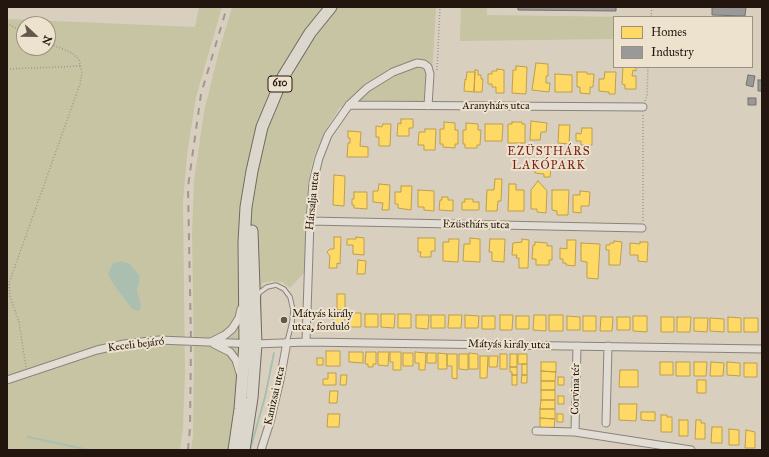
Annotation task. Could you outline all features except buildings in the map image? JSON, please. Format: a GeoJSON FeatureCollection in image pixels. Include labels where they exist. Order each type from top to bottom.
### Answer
{"type":"FeatureCollection","features":[{"type":"Feature","properties":{"kind":"main road","name":"610"},"geometry":{"type":"LineString","coordinates":[[244,450],[252,398],[249,302],[244,242],[246,207],[252,171],[262,127],[283,77],[310,33],[330,7]]}},
{"type":"Feature","properties":{"kind":"main road","name":"610"},"geometry":{"type":"LineString","coordinates":[[234,450],[242,382],[250,344]]}},
{"type":"Feature","properties":{"kind":"street","name":"Hársalja utca"},"geometry":{"type":"LineString","coordinates":[[306,342],[310,221],[313,182],[319,158],[328,135],[349,105],[367,88],[392,72],[417,63],[424,64],[428,67],[430,74],[428,106]]}},
{"type":"Feature","properties":{"kind":"street","name":"Aranyhárs utca"},"geometry":{"type":"LineString","coordinates":[[349,105],[644,107]]}},
{"type":"Feature","properties":{"kind":"street","name":"Ezüsthárs utca"},"geometry":{"type":"LineString","coordinates":[[310,221],[642,228]]}},
{"type":"Feature","properties":{"kind":"street"},"geometry":{"type":"LineString","coordinates":[[210,342],[225,335],[232,328],[249,302]]}},
{"type":"Feature","properties":{"kind":"street","name":"Keceli bejáró"},"geometry":{"type":"LineString","coordinates":[[7,380],[96,350],[124,344],[160,340],[250,344]]}},
{"type":"Feature","properties":{"kind":"street"},"geometry":{"type":"LineString","coordinates":[[210,342],[230,352],[236,360],[242,382]]}},
{"type":"Feature","properties":{"kind":"street","name":"Kanizsai utca"},"geometry":{"type":"LineString","coordinates":[[261,450],[270,422],[287,342]]}},
{"type":"Feature","properties":{"kind":"street","name":"Mátyás király utca"},"geometry":{"type":"LineString","coordinates":[[250,344],[306,342],[762,349]]}},
{"type":"Feature","properties":{"kind":"street","name":"Corvina tér"},"geometry":{"type":"LineString","coordinates":[[575,432],[576,346]]}},
{"type":"Feature","properties":{"kind":"street"},"geometry":{"type":"LineString","coordinates":[[606,423],[608,346]]}},
{"type":"Feature","properties":{"kind":"street"},"geometry":{"type":"LineString","coordinates":[[536,431],[575,432],[691,450]]}},
{"type":"Feature","properties":{"kind":"lane"},"geometry":{"type":"LineString","coordinates":[[249,302],[267,287],[276,285],[284,289],[290,297],[292,310],[292,322],[287,342]]}},
{"type":"Feature","properties":{"kind":"path"},"geometry":{"type":"LineString","coordinates":[[437,76],[440,7]]}},
{"type":"Feature","properties":{"kind":"path"},"geometry":{"type":"LineString","coordinates":[[7,23],[16,28]]}},
{"type":"Feature","properties":{"kind":"path"},"geometry":{"type":"LineString","coordinates":[[27,373],[19,322],[10,296],[9,283],[80,84],[82,73],[78,59],[72,53],[56,46]]}},
{"type":"Feature","properties":{"kind":"path"},"geometry":{"type":"LineString","coordinates":[[7,69],[81,66]]}},
{"type":"Feature","properties":{"kind":"path"},"geometry":{"type":"LineString","coordinates":[[642,228],[644,107],[647,96],[648,68]]}},
{"type":"Feature","properties":{"kind":"shaded area"},"geometry":{"type":"Polygon","coordinates":[[[199,7],[222,7],[196,97],[187,155],[183,202],[185,373],[183,428],[180,450],[7,450],[7,19],[16,19],[16,56],[56,56],[56,21],[195,27],[199,7]],[[121,261],[113,263],[113,284],[132,309],[140,276],[130,264],[121,261]]]}},
{"type":"Feature","properties":{"kind":"shaded area"},"geometry":{"type":"Polygon","coordinates":[[[232,7],[436,7],[430,108],[340,107],[324,133],[314,156],[308,181],[304,273],[290,288],[282,282],[272,281],[262,283],[262,347],[259,381],[247,450],[191,450],[193,436],[194,361],[192,233],[194,181],[204,112],[219,51],[232,7]]]}},
{"type":"Feature","properties":{"kind":"shaded area"},"geometry":{"type":"Polygon","coordinates":[[[461,7],[487,7],[487,15],[613,17],[613,39],[460,41],[461,7]]]}},
{"type":"Feature","properties":{"kind":"shaded area"},"geometry":{"type":"Polygon","coordinates":[[[121,261],[130,264],[140,276],[137,292],[141,305],[139,311],[132,309],[113,284],[108,274],[113,263],[121,261]]]}},
{"type":"Feature","properties":{"kind":"waterway"},"geometry":{"type":"LineString","coordinates":[[250,450],[265,397],[274,353]]}},
{"type":"Feature","properties":{"kind":"waterway"},"geometry":{"type":"LineString","coordinates":[[28,437],[89,450]]}},
{"type":"Feature","properties":{"kind":"railway"},"geometry":{"type":"LineString","coordinates":[[188,450],[190,428],[191,341],[188,187],[201,94],[227,7]]}},
{"type":"Feature","properties":{"kind":"place","name":"Mátyás király utca, forduló"},"geometry":{"type":"Point","coordinates":[284,320]}},
{"type":"Feature","properties":{"kind":"district","name":"EZÜSTHÁRS LAKÓPARK"},"geometry":{"type":"Point","coordinates":[549,159]}}]}
